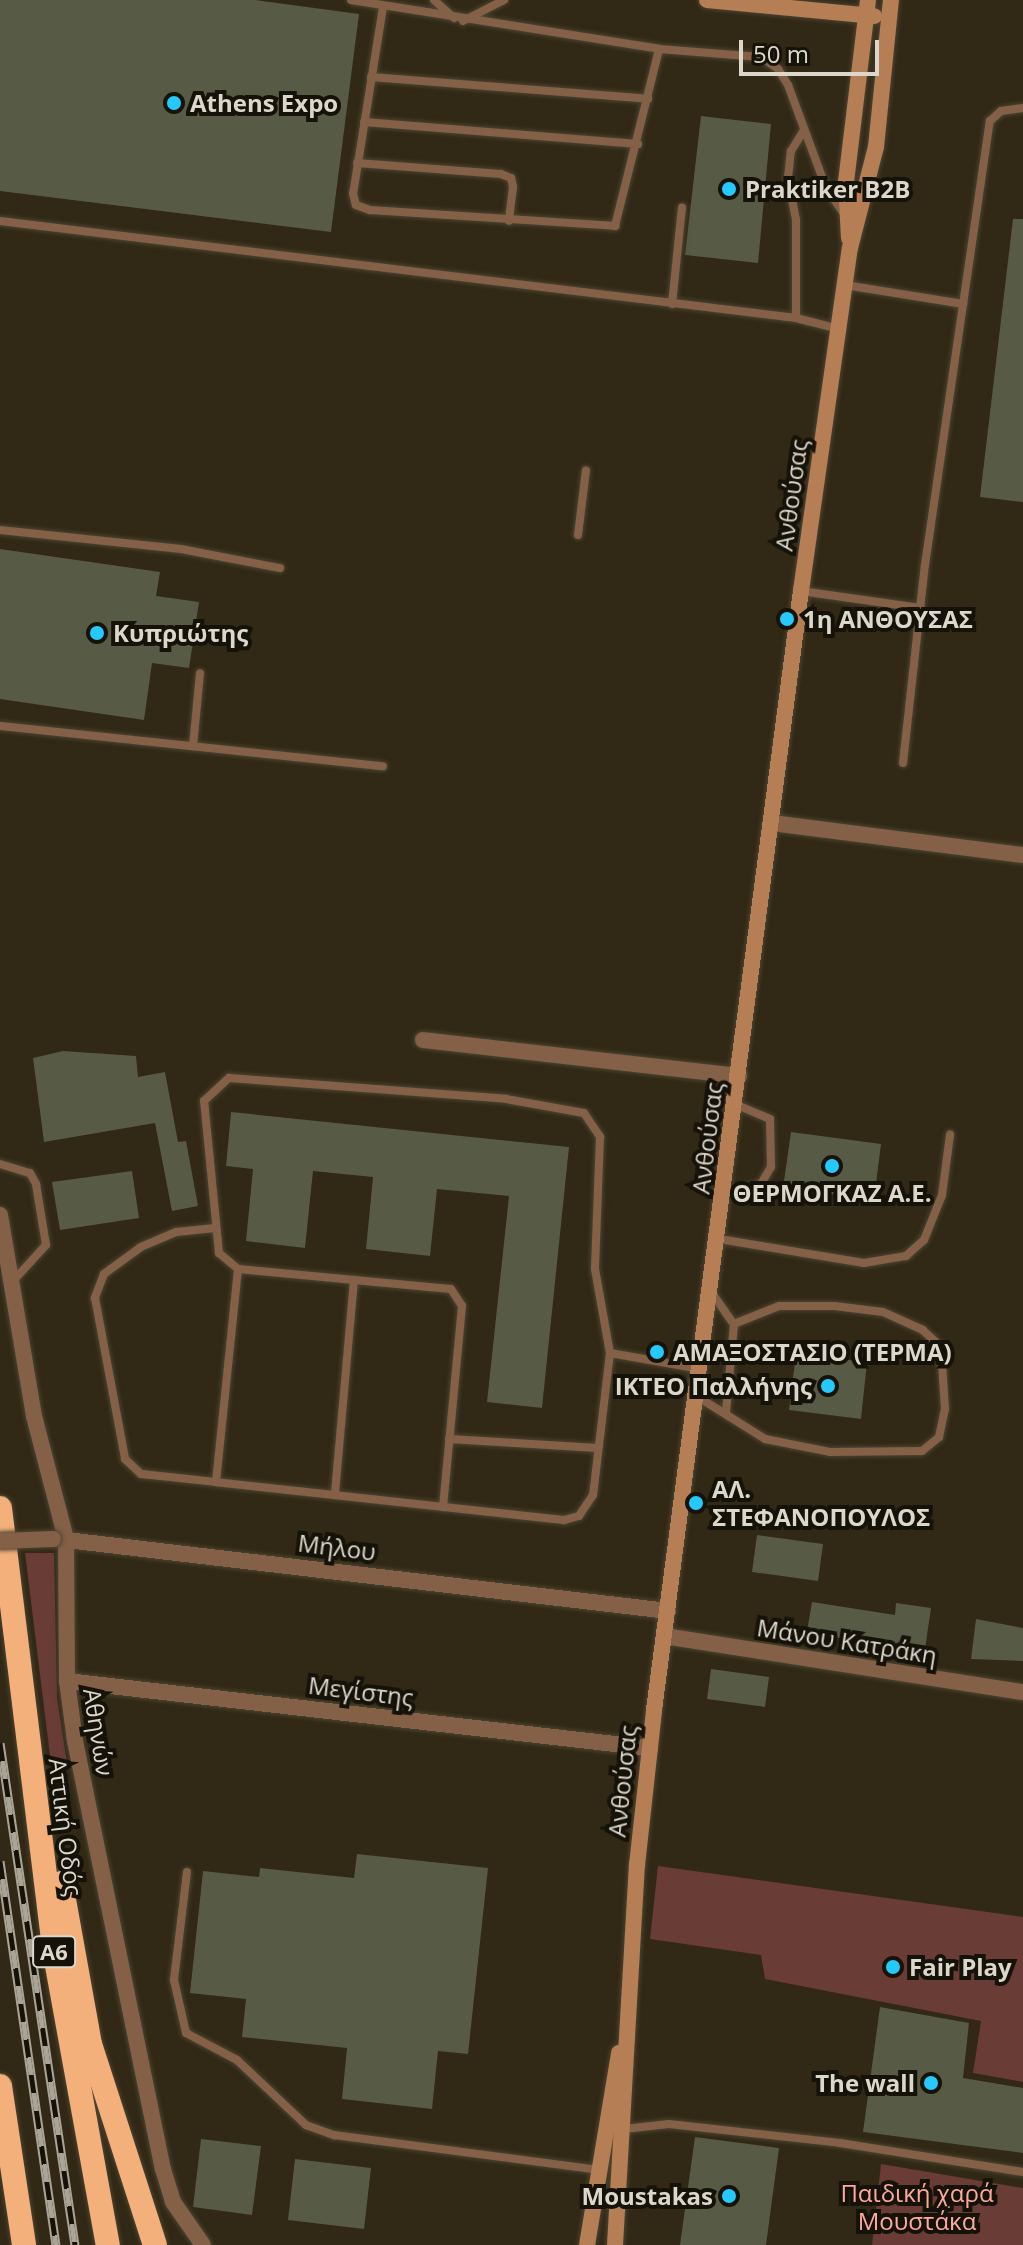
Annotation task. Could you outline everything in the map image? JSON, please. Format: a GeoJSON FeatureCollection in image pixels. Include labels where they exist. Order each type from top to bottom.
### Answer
{"type":"FeatureCollection","features":[{"type":"Feature","properties":{"kind":"highway","name":"Αττική Οδός"},"geometry":{"type":"LineString","coordinates":[[0,1508],[54,1949],[108,2245]]}},
{"type":"Feature","properties":{"kind":"highway"},"geometry":{"type":"LineString","coordinates":[[16,1657],[90,2044],[155,2245]]}},
{"type":"Feature","properties":{"kind":"highway"},"geometry":{"type":"LineString","coordinates":[[0,2086],[24,2245]]}},
{"type":"Feature","properties":{"kind":"street"},"geometry":{"type":"LineString","coordinates":[[707,0],[866,18],[891,6]]}},
{"type":"Feature","properties":{"kind":"street","name":"Ανθούσας"},"geometry":{"type":"LineString","coordinates":[[850,248],[846,216],[868,0]]}},
{"type":"Feature","properties":{"kind":"street"},"geometry":{"type":"LineString","coordinates":[[875,0],[891,6]]}},
{"type":"Feature","properties":{"kind":"street","name":"Ανθούσας"},"geometry":{"type":"LineString","coordinates":[[615,2245],[624,2129],[624,2036],[650,1748],[719,1239],[801,591],[850,248],[876,147],[891,6]]}},
{"type":"Feature","properties":{"kind":"street"},"geometry":{"type":"LineString","coordinates":[[772,823],[1023,855]]}},
{"type":"Feature","properties":{"kind":"street"},"geometry":{"type":"LineString","coordinates":[[423,1040],[739,1076]]}},
{"type":"Feature","properties":{"kind":"street","name":"Αθηνών"},"geometry":{"type":"LineString","coordinates":[[0,1215],[34,1416],[60,1539],[67,1681],[163,2169],[173,2202],[203,2245]]}},
{"type":"Feature","properties":{"kind":"street","name":"Μήλου"},"geometry":{"type":"LineString","coordinates":[[0,1541],[60,1539],[668,1611]]}},
{"type":"Feature","properties":{"kind":"street","name":"Μάνου Κατράκη"},"geometry":{"type":"LineString","coordinates":[[664,1636],[1023,1692]]}},
{"type":"Feature","properties":{"kind":"street","name":"Μεγίστης"},"geometry":{"type":"LineString","coordinates":[[67,1681],[650,1748]]}},
{"type":"Feature","properties":{"kind":"street","name":"Ανθούσας"},"geometry":{"type":"LineString","coordinates":[[587,2245],[624,2036]]}},
{"type":"Feature","properties":{"kind":"lane"},"geometry":{"type":"LineString","coordinates":[[351,0],[459,21],[659,49],[761,57],[778,69],[788,85],[826,188],[846,216]]}},
{"type":"Feature","properties":{"kind":"lane"},"geometry":{"type":"LineString","coordinates":[[434,0],[459,21]]}},
{"type":"Feature","properties":{"kind":"lane"},"geometry":{"type":"LineString","coordinates":[[459,21],[504,0]]}},
{"type":"Feature","properties":{"kind":"lane"},"geometry":{"type":"LineString","coordinates":[[383,7],[357,163],[356,205],[509,221],[615,226],[638,144],[659,49]]}},
{"type":"Feature","properties":{"kind":"lane"},"geometry":{"type":"LineString","coordinates":[[371,77],[648,99]]}},
{"type":"Feature","properties":{"kind":"lane"},"geometry":{"type":"LineString","coordinates":[[903,763],[920,608],[990,121],[1001,111],[1023,108]]}},
{"type":"Feature","properties":{"kind":"lane"},"geometry":{"type":"LineString","coordinates":[[364,122],[638,144]]}},
{"type":"Feature","properties":{"kind":"lane"},"geometry":{"type":"LineString","coordinates":[[796,318],[796,220],[788,178],[791,151],[804,130]]}},
{"type":"Feature","properties":{"kind":"lane"},"geometry":{"type":"LineString","coordinates":[[357,163],[511,178],[509,221]]}},
{"type":"Feature","properties":{"kind":"lane"},"geometry":{"type":"LineString","coordinates":[[672,304],[682,208]]}},
{"type":"Feature","properties":{"kind":"lane"},"geometry":{"type":"LineString","coordinates":[[0,221],[796,318],[839,329]]}},
{"type":"Feature","properties":{"kind":"lane"},"geometry":{"type":"LineString","coordinates":[[845,285],[963,304]]}},
{"type":"Feature","properties":{"kind":"lane"},"geometry":{"type":"LineString","coordinates":[[578,535],[586,470]]}},
{"type":"Feature","properties":{"kind":"lane"},"geometry":{"type":"LineString","coordinates":[[0,530],[181,549],[280,568]]}},
{"type":"Feature","properties":{"kind":"lane"},"geometry":{"type":"LineString","coordinates":[[801,591],[920,608]]}},
{"type":"Feature","properties":{"kind":"lane"},"geometry":{"type":"LineString","coordinates":[[193,746],[200,673]]}},
{"type":"Feature","properties":{"kind":"lane"},"geometry":{"type":"LineString","coordinates":[[0,726],[383,766]]}},
{"type":"Feature","properties":{"kind":"lane"},"geometry":{"type":"LineString","coordinates":[[215,1228],[176,1232],[141,1247],[104,1274],[95,1298],[125,1459],[141,1474],[443,1507],[564,1520],[579,1516],[593,1495],[610,1353],[595,1269],[600,1137],[584,1113],[506,1099],[229,1078],[204,1101],[219,1253],[238,1269],[451,1289],[462,1306],[443,1507]]}},
{"type":"Feature","properties":{"kind":"lane"},"geometry":{"type":"LineString","coordinates":[[724,1194],[761,1184],[771,1167],[770,1119],[735,1104]]}},
{"type":"Feature","properties":{"kind":"lane"},"geometry":{"type":"LineString","coordinates":[[719,1239],[864,1263],[906,1256],[924,1240],[942,1195],[950,1135]]}},
{"type":"Feature","properties":{"kind":"lane"},"geometry":{"type":"LineString","coordinates":[[0,1164],[30,1173],[36,1184],[46,1245],[11,1283]]}},
{"type":"Feature","properties":{"kind":"lane"},"geometry":{"type":"LineString","coordinates":[[216,1482],[238,1269]]}},
{"type":"Feature","properties":{"kind":"lane"},"geometry":{"type":"LineString","coordinates":[[335,1495],[354,1280]]}},
{"type":"Feature","properties":{"kind":"lane"},"geometry":{"type":"LineString","coordinates":[[712,1292],[734,1324],[726,1412]]}},
{"type":"Feature","properties":{"kind":"lane"},"geometry":{"type":"LineString","coordinates":[[698,1397],[765,1439],[830,1452],[887,1455],[922,1451],[939,1437],[945,1409],[941,1347],[923,1330],[883,1312],[779,1306],[734,1324]]}},
{"type":"Feature","properties":{"kind":"lane"},"geometry":{"type":"LineString","coordinates":[[610,1353],[702,1369]]}},
{"type":"Feature","properties":{"kind":"lane"},"geometry":{"type":"LineString","coordinates":[[449,1439],[598,1448]]}},
{"type":"Feature","properties":{"kind":"lane"},"geometry":{"type":"LineString","coordinates":[[187,1872],[174,1980],[186,2033],[237,2060],[306,2125],[334,2135],[599,2170]]}},
{"type":"Feature","properties":{"kind":"lane"},"geometry":{"type":"LineString","coordinates":[[624,2129],[669,2124],[840,2143],[1023,2172]]}},
{"type":"Feature","properties":{"kind":"green space"},"geometry":{"type":"Polygon","coordinates":[[[25,1553],[54,1553],[57,1698],[67,1763],[51,1764],[25,1553]]]}},
{"type":"Feature","properties":{"kind":"green space","name":"Fair Play"},"geometry":{"type":"Polygon","coordinates":[[[658,1866],[1023,1917],[1023,2082],[973,2073],[981,2021],[765,1979],[761,1955],[650,1939],[658,1866]]]}},
{"type":"Feature","properties":{"kind":"green space","name":"Παιδική χαρά Μουστάκα"},"geometry":{"type":"Polygon","coordinates":[[[881,2164],[1023,2188],[1023,2245],[872,2245],[881,2164]]]}},
{"type":"Feature","properties":{"kind":"building","name":"Athens Expo"},"geometry":{"type":"Polygon","coordinates":[[[0,0],[255,0],[359,14],[331,232],[0,191],[0,0]]]}},
{"type":"Feature","properties":{"kind":"building","name":"Praktiker B2B"},"geometry":{"type":"Polygon","coordinates":[[[701,116],[771,124],[758,263],[685,255],[701,116]]]}},
{"type":"Feature","properties":{"kind":"building"},"geometry":{"type":"Polygon","coordinates":[[[1013,219],[1023,219],[1023,502],[980,497],[1013,219]]]}},
{"type":"Feature","properties":{"kind":"building","name":"Κυπριώτης"},"geometry":{"type":"Polygon","coordinates":[[[0,549],[160,572],[156,596],[199,602],[189,668],[152,663],[144,720],[0,699],[0,549]]]}},
{"type":"Feature","properties":{"kind":"building"},"geometry":{"type":"Polygon","coordinates":[[[63,1051],[136,1056],[138,1077],[165,1072],[178,1142],[186,1141],[198,1206],[172,1211],[155,1123],[44,1142],[33,1058],[63,1051]]]}},
{"type":"Feature","properties":{"kind":"building"},"geometry":{"type":"Polygon","coordinates":[[[231,1112],[569,1147],[542,1408],[487,1402],[509,1196],[437,1189],[430,1256],[366,1249],[373,1177],[313,1171],[305,1248],[246,1241],[253,1169],[226,1166],[231,1112]]]}},
{"type":"Feature","properties":{"kind":"building","name":"ΘΕΡΜΟΓΚΑΖ Α.Ε."},"geometry":{"type":"Polygon","coordinates":[[[791,1132],[881,1144],[874,1199],[783,1188],[791,1132]]]}},
{"type":"Feature","properties":{"kind":"building"},"geometry":{"type":"Polygon","coordinates":[[[132,1171],[139,1218],[60,1230],[52,1182],[132,1171]]]}},
{"type":"Feature","properties":{"kind":"building","name":"ΙΚΤΕΟ Παλλήνης"},"geometry":{"type":"Polygon","coordinates":[[[796,1354],[867,1362],[861,1419],[789,1410],[796,1354]]]}},
{"type":"Feature","properties":{"kind":"building"},"geometry":{"type":"Polygon","coordinates":[[[757,1535],[823,1544],[818,1581],[752,1572],[757,1535]]]}},
{"type":"Feature","properties":{"kind":"building"},"geometry":{"type":"Polygon","coordinates":[[[812,1602],[895,1615],[896,1603],[931,1608],[924,1656],[807,1631],[812,1602]]]}},
{"type":"Feature","properties":{"kind":"building"},"geometry":{"type":"Polygon","coordinates":[[[976,1619],[1023,1628],[1023,1661],[971,1659],[976,1619]]]}},
{"type":"Feature","properties":{"kind":"building"},"geometry":{"type":"Polygon","coordinates":[[[711,1669],[769,1677],[765,1707],[707,1699],[711,1669]]]}},
{"type":"Feature","properties":{"kind":"building"},"geometry":{"type":"Polygon","coordinates":[[[357,1854],[488,1868],[468,2054],[438,2051],[432,2109],[342,2099],[347,2048],[242,2037],[246,1999],[190,1993],[203,1871],[259,1877],[260,1868],[354,1878],[357,1854]]]}},
{"type":"Feature","properties":{"kind":"building","name":"The wall"},"geometry":{"type":"Polygon","coordinates":[[[880,2007],[969,2023],[963,2078],[1023,2088],[1023,2153],[863,2132],[880,2007]]]}},
{"type":"Feature","properties":{"kind":"building","name":"Moustakas"},"geometry":{"type":"Polygon","coordinates":[[[695,2137],[779,2148],[766,2245],[680,2245],[695,2137]]]}},
{"type":"Feature","properties":{"kind":"building"},"geometry":{"type":"Polygon","coordinates":[[[201,2139],[261,2146],[252,2215],[193,2207],[201,2139]]]}},
{"type":"Feature","properties":{"kind":"building"},"geometry":{"type":"Polygon","coordinates":[[[295,2159],[371,2168],[364,2229],[288,2220],[295,2159]]]}},
{"type":"Feature","properties":{"kind":"railway"},"geometry":{"type":"LineString","coordinates":[[0,1743],[75,2245]]}},
{"type":"Feature","properties":{"kind":"railway"},"geometry":{"type":"LineString","coordinates":[[0,1861],[56,2245]]}},
{"type":"Feature","properties":{"kind":"place","name":"Athens Expo"},"geometry":{"type":"Point","coordinates":[174,103]}},
{"type":"Feature","properties":{"kind":"place","name":"Praktiker B2B"},"geometry":{"type":"Point","coordinates":[729,189]}},
{"type":"Feature","properties":{"kind":"place","name":"1η ΑΝΘΟΥΣΑΣ"},"geometry":{"type":"Point","coordinates":[787,619]}},
{"type":"Feature","properties":{"kind":"place","name":"Κυπριώτης"},"geometry":{"type":"Point","coordinates":[97,633]}},
{"type":"Feature","properties":{"kind":"place","name":"ΘΕΡΜΟΓΚΑΖ Α.Ε."},"geometry":{"type":"Point","coordinates":[832,1166]}},
{"type":"Feature","properties":{"kind":"place","name":"ΑΜΑΞΟΣΤΑΣΙΟ (ΤΕΡΜΑ)"},"geometry":{"type":"Point","coordinates":[657,1352]}},
{"type":"Feature","properties":{"kind":"place","name":"ΙΚΤΕΟ Παλλήνης"},"geometry":{"type":"Point","coordinates":[828,1386]}},
{"type":"Feature","properties":{"kind":"place","name":"ΑΛ. ΣΤΕΦΑΝΟΠΟΥΛΟΣ"},"geometry":{"type":"Point","coordinates":[696,1503]}},
{"type":"Feature","properties":{"kind":"place","name":"Fair Play"},"geometry":{"type":"Point","coordinates":[893,1967]}},
{"type":"Feature","properties":{"kind":"place","name":"The wall"},"geometry":{"type":"Point","coordinates":[931,2083]}},
{"type":"Feature","properties":{"kind":"place","name":"Moustakas"},"geometry":{"type":"Point","coordinates":[729,2196]}}]}
